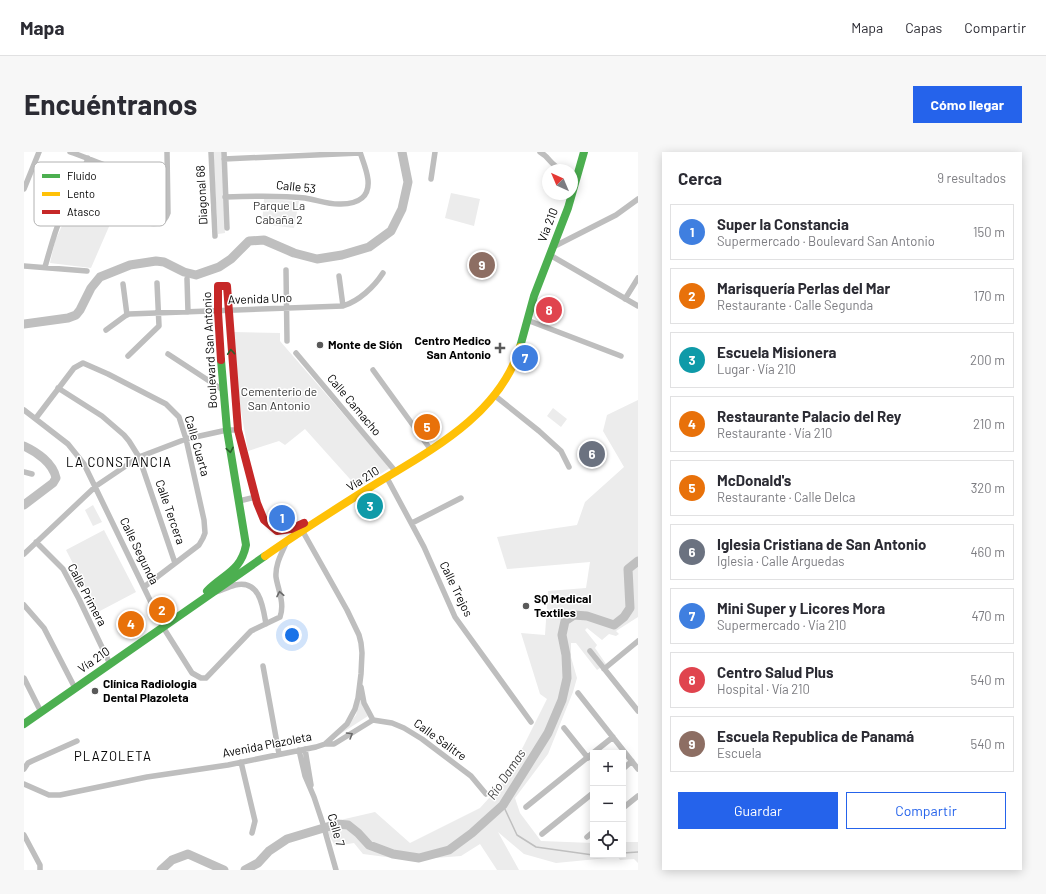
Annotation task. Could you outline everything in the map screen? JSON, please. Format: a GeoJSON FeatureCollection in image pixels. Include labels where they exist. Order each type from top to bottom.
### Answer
{"type":"FeatureCollection","features":[{"type":"Feature","properties":{"kind":"main road","name":"Vía 210"},"geometry":{"type":"LineString","coordinates":[[578,167],[584,152]]}},
{"type":"Feature","properties":{"kind":"main road","name":"Vía 210"},"geometry":{"type":"LineString","coordinates":[[24,724],[288,539],[431,450],[478,413],[494,395],[512,367],[534,296],[566,215],[569,200]]}},
{"type":"Feature","properties":{"kind":"main road","name":"Boulevard San Antonio"},"geometry":{"type":"LineString","coordinates":[[200,601],[216,582],[239,565],[243,558],[246,545],[227,430],[218,312],[218,287],[226,286],[238,430],[256,497],[264,520],[278,531],[292,529],[325,511],[337,508]]}},
{"type":"Feature","properties":{"kind":"street"},"geometry":{"type":"LineString","coordinates":[[35,162],[39,152]]}},
{"type":"Feature","properties":{"kind":"street"},"geometry":{"type":"LineString","coordinates":[[70,152],[99,162]]}},
{"type":"Feature","properties":{"kind":"street"},"geometry":{"type":"LineString","coordinates":[[166,219],[168,213],[167,152]]}},
{"type":"Feature","properties":{"kind":"street","name":"Diagonal 68"},"geometry":{"type":"LineString","coordinates":[[210,152],[215,236]]}},
{"type":"Feature","properties":{"kind":"street"},"geometry":{"type":"LineString","coordinates":[[224,152],[227,228]]}},
{"type":"Feature","properties":{"kind":"street"},"geometry":{"type":"LineString","coordinates":[[431,179],[435,152]]}},
{"type":"Feature","properties":{"kind":"street"},"geometry":{"type":"LineString","coordinates":[[540,152],[545,155],[552,164]]}},
{"type":"Feature","properties":{"kind":"street"},"geometry":{"type":"LineString","coordinates":[[224,159],[360,153]]}},
{"type":"Feature","properties":{"kind":"street","name":"Calle 53"},"geometry":{"type":"LineString","coordinates":[[225,197],[276,195],[306,198],[340,205],[351,204],[362,198],[367,190],[368,179],[360,153]]}},
{"type":"Feature","properties":{"kind":"street"},"geometry":{"type":"LineString","coordinates":[[87,162],[88,158]]}},
{"type":"Feature","properties":{"kind":"street"},"geometry":{"type":"LineString","coordinates":[[24,189],[34,164]]}},
{"type":"Feature","properties":{"kind":"street"},"geometry":{"type":"LineString","coordinates":[[553,247],[616,215],[638,199]]}},
{"type":"Feature","properties":{"kind":"street"},"geometry":{"type":"LineString","coordinates":[[46,267],[53,238],[58,226]]}},
{"type":"Feature","properties":{"kind":"street"},"geometry":{"type":"LineString","coordinates":[[550,255],[638,306]]}},
{"type":"Feature","properties":{"kind":"street"},"geometry":{"type":"LineString","coordinates":[[24,266],[87,271]]}},
{"type":"Feature","properties":{"kind":"street"},"geometry":{"type":"LineString","coordinates":[[286,270],[287,341]]}},
{"type":"Feature","properties":{"kind":"street","name":"Avenida Uno"},"geometry":{"type":"LineString","coordinates":[[127,315],[343,306],[350,304],[360,297],[377,282],[383,273]]}},
{"type":"Feature","properties":{"kind":"street"},"geometry":{"type":"LineString","coordinates":[[339,276],[343,306]]}},
{"type":"Feature","properties":{"kind":"street"},"geometry":{"type":"LineString","coordinates":[[625,299],[638,278]]}},
{"type":"Feature","properties":{"kind":"street"},"geometry":{"type":"LineString","coordinates":[[187,279],[188,312]]}},
{"type":"Feature","properties":{"kind":"street"},"geometry":{"type":"LineString","coordinates":[[128,356],[159,326],[157,283]]}},
{"type":"Feature","properties":{"kind":"street"},"geometry":{"type":"LineString","coordinates":[[106,330],[127,315],[123,284]]}},
{"type":"Feature","properties":{"kind":"street"},"geometry":{"type":"LineString","coordinates":[[527,320],[621,356]]}},
{"type":"Feature","properties":{"kind":"street","name":"Calle Camacho"},"geometry":{"type":"LineString","coordinates":[[296,353],[396,472]]}},
{"type":"Feature","properties":{"kind":"street"},"geometry":{"type":"LineString","coordinates":[[168,354],[223,390]]}},
{"type":"Feature","properties":{"kind":"street","name":"Calle Cuarta"},"geometry":{"type":"LineString","coordinates":[[36,418],[75,367],[80,364],[86,364],[108,374],[168,405],[179,417],[186,439],[205,534],[199,546],[144,587]]}},
{"type":"Feature","properties":{"kind":"street"},"geometry":{"type":"LineString","coordinates":[[373,370],[431,450]]}},
{"type":"Feature","properties":{"kind":"street","name":"Calle Tercera"},"geometry":{"type":"LineString","coordinates":[[58,388],[110,423],[126,438],[139,457],[175,563]]}},
{"type":"Feature","properties":{"kind":"street"},"geometry":{"type":"LineString","coordinates":[[494,395],[539,431],[561,451],[569,467]]}},
{"type":"Feature","properties":{"kind":"street","name":"Calle Segunda"},"geometry":{"type":"LineString","coordinates":[[24,410],[36,418],[73,449],[84,464],[96,486],[163,627],[192,673],[201,678],[206,678],[251,631],[278,619],[282,613],[282,599],[276,576],[277,563],[288,539]]}},
{"type":"Feature","properties":{"kind":"street"},"geometry":{"type":"LineString","coordinates":[[24,554],[96,486],[139,457],[186,439],[227,430],[238,430]]}},
{"type":"Feature","properties":{"kind":"street"},"geometry":{"type":"LineString","coordinates":[[24,472],[32,474]]}},
{"type":"Feature","properties":{"kind":"street","name":"Calle Trejos"},"geometry":{"type":"LineString","coordinates":[[387,478],[412,523],[455,617],[532,722]]}},
{"type":"Feature","properties":{"kind":"street"},"geometry":{"type":"LineString","coordinates":[[239,501],[256,497]]}},
{"type":"Feature","properties":{"kind":"street"},"geometry":{"type":"LineString","coordinates":[[412,523],[461,498]]}},
{"type":"Feature","properties":{"kind":"street","name":"Avenida Plazoleta"},"geometry":{"type":"LineString","coordinates":[[25,786],[49,795],[60,795],[174,772],[241,762],[326,744],[351,718],[355,709],[360,684],[362,653],[359,635],[347,610],[302,530]]}},
{"type":"Feature","properties":{"kind":"street","name":"Calle Primera"},"geometry":{"type":"LineString","coordinates":[[36,542],[63,568],[110,664]]}},
{"type":"Feature","properties":{"kind":"street"},"geometry":{"type":"LineString","coordinates":[[207,596],[236,585],[250,586],[257,592],[262,602],[266,624]]}},
{"type":"Feature","properties":{"kind":"street"},"geometry":{"type":"LineString","coordinates":[[24,605],[44,628],[76,688]]}},
{"type":"Feature","properties":{"kind":"street"},"geometry":{"type":"LineString","coordinates":[[604,669],[638,641]]}},
{"type":"Feature","properties":{"kind":"street"},"geometry":{"type":"LineString","coordinates":[[590,651],[638,711]]}},
{"type":"Feature","properties":{"kind":"street"},"geometry":{"type":"LineString","coordinates":[[263,666],[279,754]]}},
{"type":"Feature","properties":{"kind":"street"},"geometry":{"type":"LineString","coordinates":[[24,678],[41,712]]}},
{"type":"Feature","properties":{"kind":"street"},"geometry":{"type":"LineString","coordinates":[[326,744],[334,744],[373,720],[364,703],[360,684]]}},
{"type":"Feature","properties":{"kind":"street"},"geometry":{"type":"LineString","coordinates":[[578,694],[638,769]]}},
{"type":"Feature","properties":{"kind":"street","name":"Calle Salitre"},"geometry":{"type":"LineString","coordinates":[[373,720],[392,723],[404,728],[422,739],[470,776],[486,794]]}},
{"type":"Feature","properties":{"kind":"street"},"geometry":{"type":"LineString","coordinates":[[526,807],[588,758],[564,728]]}},
{"type":"Feature","properties":{"kind":"street"},"geometry":{"type":"LineString","coordinates":[[597,750],[613,737]]}},
{"type":"Feature","properties":{"kind":"street"},"geometry":{"type":"LineString","coordinates":[[24,769],[28,763],[77,741]]}},
{"type":"Feature","properties":{"kind":"street","name":"Calle 7"},"geometry":{"type":"LineString","coordinates":[[302,750],[304,776],[314,797],[336,870]]}},
{"type":"Feature","properties":{"kind":"street"},"geometry":{"type":"LineString","coordinates":[[626,766],[632,761]]}},
{"type":"Feature","properties":{"kind":"street"},"geometry":{"type":"LineString","coordinates":[[241,762],[255,821],[252,833]]}},
{"type":"Feature","properties":{"kind":"street"},"geometry":{"type":"LineString","coordinates":[[542,834],[590,795]]}},
{"type":"Feature","properties":{"kind":"street"},"geometry":{"type":"LineString","coordinates":[[626,806],[638,796]]}},
{"type":"Feature","properties":{"kind":"street"},"geometry":{"type":"LineString","coordinates":[[24,835],[40,865],[40,870]]}},
{"type":"Feature","properties":{"kind":"green space"},"geometry":{"type":"Polygon","coordinates":[[[213,152],[222,152],[225,233],[218,234],[213,152]]]}},
{"type":"Feature","properties":{"kind":"green space"},"geometry":{"type":"Polygon","coordinates":[[[451,193],[480,199],[474,226],[445,218],[451,193]]]}},
{"type":"Feature","properties":{"kind":"green space","name":"Parque La Cabaña 2"},"geometry":{"type":"Polygon","coordinates":[[[264,199],[299,201],[294,228],[262,224],[264,199]]]}},
{"type":"Feature","properties":{"kind":"green space"},"geometry":{"type":"Polygon","coordinates":[[[62,226],[109,226],[91,268],[50,263],[55,241],[62,226]]]}},
{"type":"Feature","properties":{"kind":"green space","name":"Cementerio de San Antonio"},"geometry":{"type":"Polygon","coordinates":[[[233,332],[280,333],[280,341],[390,468],[358,488],[305,429],[285,445],[279,441],[248,451],[240,405],[233,332]]]}},
{"type":"Feature","properties":{"kind":"green space"},"geometry":{"type":"Polygon","coordinates":[[[638,400],[638,617],[616,631],[619,634],[616,636],[609,634],[602,640],[587,628],[585,630],[597,645],[595,648],[606,664],[597,670],[576,643],[571,643],[571,657],[577,678],[573,692],[548,754],[515,798],[520,813],[541,841],[590,843],[590,858],[608,858],[556,863],[524,854],[498,832],[519,870],[497,870],[480,844],[461,856],[409,860],[363,854],[354,843],[335,846],[323,824],[375,812],[410,843],[480,808],[499,787],[523,747],[547,699],[540,694],[521,633],[545,635],[548,591],[586,588],[590,562],[507,569],[497,537],[577,525],[585,502],[624,467],[603,431],[607,415],[638,400]]]}},
{"type":"Feature","properties":{"kind":"green space"},"geometry":{"type":"Polygon","coordinates":[[[553,408],[567,419],[561,427],[547,416],[553,408]]]}},
{"type":"Feature","properties":{"kind":"green space"},"geometry":{"type":"Polygon","coordinates":[[[93,505],[102,522],[93,526],[85,510],[93,505]]]}},
{"type":"Feature","properties":{"kind":"green space"},"geometry":{"type":"Polygon","coordinates":[[[104,530],[136,592],[98,612],[66,550],[104,530]]]}},
{"type":"Feature","properties":{"kind":"green space"},"geometry":{"type":"Polygon","coordinates":[[[361,693],[362,702],[368,716],[334,738],[356,715],[361,693]]]}},
{"type":"Feature","properties":{"kind":"green space"},"geometry":{"type":"Polygon","coordinates":[[[626,842],[638,842],[638,863],[634,859],[620,860],[619,858],[626,858],[626,842]]]}},
{"type":"Feature","properties":{"kind":"waterway"},"geometry":{"type":"LineString","coordinates":[[24,324],[68,318],[76,315],[91,288],[100,277],[130,265],[156,261],[164,262],[184,272],[196,275],[219,267],[231,259],[249,241],[264,240],[294,253],[317,259],[342,255],[369,247],[391,231],[402,209],[408,182],[402,152]]}},
{"type":"Feature","properties":{"kind":"waterway"},"geometry":{"type":"LineString","coordinates":[[24,446],[34,451],[44,459],[52,468],[56,478],[53,483],[24,505]]}},
{"type":"Feature","properties":{"kind":"waterway","name":"Río Damas"},"geometry":{"type":"LineString","coordinates":[[245,870],[258,863],[269,851],[287,839],[337,824],[348,825],[369,845],[393,854],[419,858],[449,850],[472,833],[503,805],[548,733],[562,700],[567,678],[566,655],[562,635],[565,621],[574,615],[587,616],[614,625],[624,617],[630,608],[628,569],[638,561]]}},
{"type":"Feature","properties":{"kind":"waterway"},"geometry":{"type":"LineString","coordinates":[[503,805],[517,835],[536,847],[590,855]]}},
{"type":"Feature","properties":{"kind":"waterway"},"geometry":{"type":"LineString","coordinates":[[626,853],[638,852]]}},
{"type":"Feature","properties":{"kind":"waterway","name":"Río Damas"},"geometry":{"type":"LineString","coordinates":[[161,870],[172,860],[188,854],[224,870]]}},
{"type":"Feature","properties":{"kind":"traffic: fast"},"geometry":{"type":"LineString","coordinates":[[520,347],[534,296],[568,208],[584,152]]}},
{"type":"Feature","properties":{"kind":"traffic: fast"},"geometry":{"type":"LineString","coordinates":[[207,591],[236,566],[244,554],[246,545],[227,430],[221,360]]}},
{"type":"Feature","properties":{"kind":"traffic: fast"},"geometry":{"type":"LineString","coordinates":[[24,724],[265,556]]}},
{"type":"Feature","properties":{"kind":"traffic: slow"},"geometry":{"type":"LineString","coordinates":[[265,556],[369,488],[437,446],[458,430],[478,413],[496,394],[510,372],[520,347]]}},
{"type":"Feature","properties":{"kind":"traffic: jam"},"geometry":{"type":"LineString","coordinates":[[221,360],[218,286],[227,286],[238,430],[257,503],[264,520],[277,531],[291,529],[304,523]]}},
{"type":"Feature","properties":{"kind":"place","name":"Escuela Republica de Panamá"},"geometry":{"type":"Point","coordinates":[482,265]}},
{"type":"Feature","properties":{"kind":"place","name":"Centro Salud Plus"},"geometry":{"type":"Point","coordinates":[549,310]}},
{"type":"Feature","properties":{"kind":"place","name":"Monte de Sión"},"geometry":{"type":"Point","coordinates":[320,345]}},
{"type":"Feature","properties":{"kind":"place","name":"Centro Medico San Antonio"},"geometry":{"type":"Point","coordinates":[500,348]}},
{"type":"Feature","properties":{"kind":"place","name":"Mini Super y Licores Mora"},"geometry":{"type":"Point","coordinates":[525,358]}},
{"type":"Feature","properties":{"kind":"place","name":"McDonald's"},"geometry":{"type":"Point","coordinates":[427,427]}},
{"type":"Feature","properties":{"kind":"place","name":"Iglesia Cristiana de San Antonio"},"geometry":{"type":"Point","coordinates":[592,454]}},
{"type":"Feature","properties":{"kind":"place","name":"Escuela Misionera"},"geometry":{"type":"Point","coordinates":[370,506]}},
{"type":"Feature","properties":{"kind":"place","name":"Super la Constancia"},"geometry":{"type":"Point","coordinates":[282,518]}},
{"type":"Feature","properties":{"kind":"place","name":"SQ Medical Textiles"},"geometry":{"type":"Point","coordinates":[526,606]}},
{"type":"Feature","properties":{"kind":"place","name":"Marisquería Perlas del Mar"},"geometry":{"type":"Point","coordinates":[162,610]}},
{"type":"Feature","properties":{"kind":"place","name":"Restaurante Palacio del Rey"},"geometry":{"type":"Point","coordinates":[131,624]}},
{"type":"Feature","properties":{"kind":"place","name":"Clínica Radiologia Dental Plazoleta"},"geometry":{"type":"Point","coordinates":[95,691]}},
{"type":"Feature","properties":{"kind":"district","name":"LA CONSTANCIA"},"geometry":{"type":"Point","coordinates":[119,462]}},
{"type":"Feature","properties":{"kind":"district","name":"PLAZOLETA"},"geometry":{"type":"Point","coordinates":[113,756]}}]}
